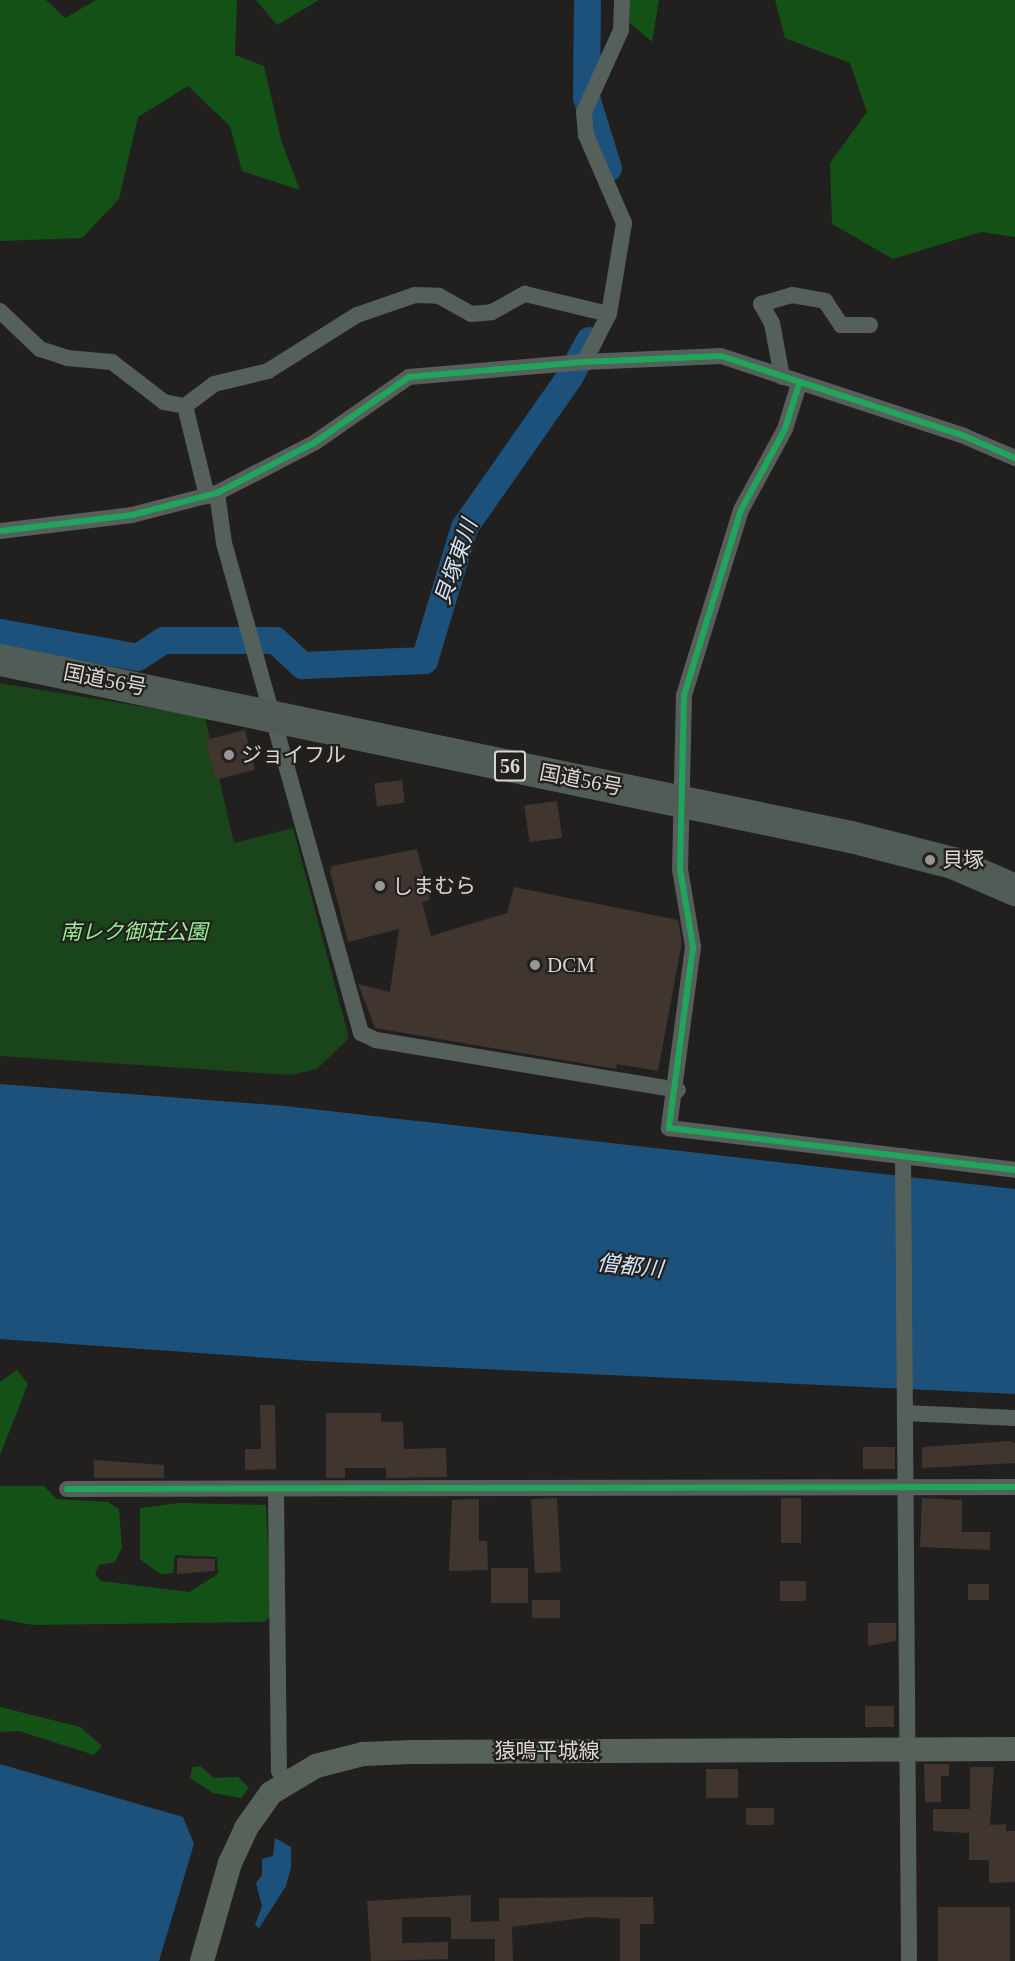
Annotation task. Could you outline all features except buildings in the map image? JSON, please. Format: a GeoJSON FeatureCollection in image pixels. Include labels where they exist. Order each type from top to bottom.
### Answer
{"type":"FeatureCollection","features":[{"type":"Feature","properties":{"kind":"highway","name":"国道56号"},"geometry":{"type":"LineString","coordinates":[[0,660],[274,715],[684,802],[953,863],[1015,890]]}},
{"type":"Feature","properties":{"kind":"main road","name":"猿鳴平城線"},"geometry":{"type":"LineString","coordinates":[[202,1961],[230,1863],[246,1828],[287,1782],[316,1766],[363,1754],[1015,1749]]}},
{"type":"Feature","properties":{"kind":"street"},"geometry":{"type":"LineString","coordinates":[[584,362],[609,314],[624,224],[586,135],[584,112],[621,30],[622,0]]}},
{"type":"Feature","properties":{"kind":"street"},"geometry":{"type":"LineString","coordinates":[[0,311],[40,349],[67,358],[112,362],[164,402],[185,406],[214,384],[268,371],[357,315],[415,294],[439,296],[471,314],[492,312],[525,294],[609,314]]}},
{"type":"Feature","properties":{"kind":"street"},"geometry":{"type":"LineString","coordinates":[[782,377],[772,324],[761,304],[792,295],[825,301],[841,325],[870,325]]}},
{"type":"Feature","properties":{"kind":"street"},"geometry":{"type":"LineString","coordinates":[[0,531],[132,515],[212,494],[314,443],[409,377],[584,362],[702,354],[782,377],[964,436],[1015,459]]}},
{"type":"Feature","properties":{"kind":"street"},"geometry":{"type":"LineString","coordinates":[[799,384],[785,429],[741,510],[684,695],[680,724],[684,802],[680,869],[693,947],[678,1090],[669,1128],[903,1162],[1015,1170]]}},
{"type":"Feature","properties":{"kind":"street"},"geometry":{"type":"LineString","coordinates":[[185,406],[212,494],[361,1033],[376,1040],[678,1090]]}},
{"type":"Feature","properties":{"kind":"street"},"geometry":{"type":"LineString","coordinates":[[903,1162],[909,1961]]}},
{"type":"Feature","properties":{"kind":"street"},"geometry":{"type":"LineString","coordinates":[[905,1408],[1015,1418]]}},
{"type":"Feature","properties":{"kind":"street"},"geometry":{"type":"LineString","coordinates":[[67,1489],[276,1492],[1015,1487]]}},
{"type":"Feature","properties":{"kind":"street"},"geometry":{"type":"LineString","coordinates":[[276,1492],[279,1771],[287,1782]]}},
{"type":"Feature","properties":{"kind":"green space"},"geometry":{"type":"Polygon","coordinates":[[[0,0],[46,0],[65,18],[96,0],[237,0],[235,55],[264,66],[282,143],[300,190],[242,171],[230,126],[188,86],[138,117],[119,199],[82,238],[0,241],[0,0]]]}},
{"type":"Feature","properties":{"kind":"green space"},"geometry":{"type":"Polygon","coordinates":[[[256,0],[319,0],[277,25],[256,0]]]}},
{"type":"Feature","properties":{"kind":"green space"},"geometry":{"type":"Polygon","coordinates":[[[630,0],[659,0],[652,42],[630,23],[630,0]]]}},
{"type":"Feature","properties":{"kind":"green space"},"geometry":{"type":"Polygon","coordinates":[[[775,0],[1015,0],[1015,237],[981,232],[893,259],[832,224],[830,163],[867,112],[850,63],[785,38],[775,0]]]}},
{"type":"Feature","properties":{"kind":"green space","name":"南レク御荘公園"},"geometry":{"type":"Polygon","coordinates":[[[0,683],[205,717],[234,843],[293,828],[349,1038],[317,1069],[291,1075],[0,1056],[0,683]]]}},
{"type":"Feature","properties":{"kind":"green space"},"geometry":{"type":"Polygon","coordinates":[[[17,1370],[28,1384],[0,1455],[0,1382],[17,1370]]]}},
{"type":"Feature","properties":{"kind":"green space"},"geometry":{"type":"Polygon","coordinates":[[[0,1486],[44,1486],[57,1499],[108,1502],[119,1509],[122,1548],[115,1562],[99,1565],[95,1574],[101,1581],[189,1592],[218,1574],[217,1557],[175,1555],[173,1573],[160,1574],[140,1559],[140,1508],[179,1503],[266,1505],[271,1616],[264,1622],[33,1625],[0,1619],[0,1486]]]}},
{"type":"Feature","properties":{"kind":"green space"},"geometry":{"type":"Polygon","coordinates":[[[0,1707],[80,1727],[102,1746],[94,1755],[19,1731],[0,1732],[0,1707]]]}},
{"type":"Feature","properties":{"kind":"green space"},"geometry":{"type":"Polygon","coordinates":[[[200,1766],[214,1778],[238,1777],[249,1788],[241,1798],[213,1793],[190,1778],[192,1767],[200,1766]]]}},
{"type":"Feature","properties":{"kind":"water","name":"僧都川"},"geometry":{"type":"Polygon","coordinates":[[[0,1084],[285,1106],[1015,1189],[1015,1394],[311,1361],[0,1339],[0,1084]]]}},
{"type":"Feature","properties":{"kind":"water"},"geometry":{"type":"Polygon","coordinates":[[[0,1764],[183,1817],[194,1844],[159,1961],[0,1961],[0,1764]]]}},
{"type":"Feature","properties":{"kind":"water"},"geometry":{"type":"Polygon","coordinates":[[[275,1838],[291,1847],[291,1867],[286,1886],[259,1928],[255,1925],[262,1906],[256,1883],[262,1875],[262,1859],[273,1856],[275,1838]]]}},
{"type":"Feature","properties":{"kind":"waterway","name":"貝塚東川"},"geometry":{"type":"LineString","coordinates":[[587,0],[586,97],[608,168]]}},
{"type":"Feature","properties":{"kind":"waterway","name":"貝塚東川"},"geometry":{"type":"LineString","coordinates":[[0,632],[137,657],[163,640],[275,640],[302,665],[424,660],[464,527],[569,377],[589,340]]}},
{"type":"Feature","properties":{"kind":"cycle path"},"geometry":{"type":"LineString","coordinates":[[0,531],[132,515],[217,493],[314,443],[409,377],[584,362],[721,356],[964,436],[1015,458]]}},
{"type":"Feature","properties":{"kind":"cycle path"},"geometry":{"type":"LineString","coordinates":[[799,384],[785,429],[741,510],[684,695],[680,869],[693,947],[669,1128],[1015,1170]]}},
{"type":"Feature","properties":{"kind":"cycle path"},"geometry":{"type":"LineString","coordinates":[[67,1489],[1015,1487]]}},
{"type":"Feature","properties":{"kind":"place","name":"ジョイフル"},"geometry":{"type":"Point","coordinates":[229,755]}},
{"type":"Feature","properties":{"kind":"place","name":"貝塚"},"geometry":{"type":"Point","coordinates":[930,860]}},
{"type":"Feature","properties":{"kind":"place","name":"しまむら"},"geometry":{"type":"Point","coordinates":[380,886]}},
{"type":"Feature","properties":{"kind":"place","name":"DCM"},"geometry":{"type":"Point","coordinates":[535,965]}}]}
